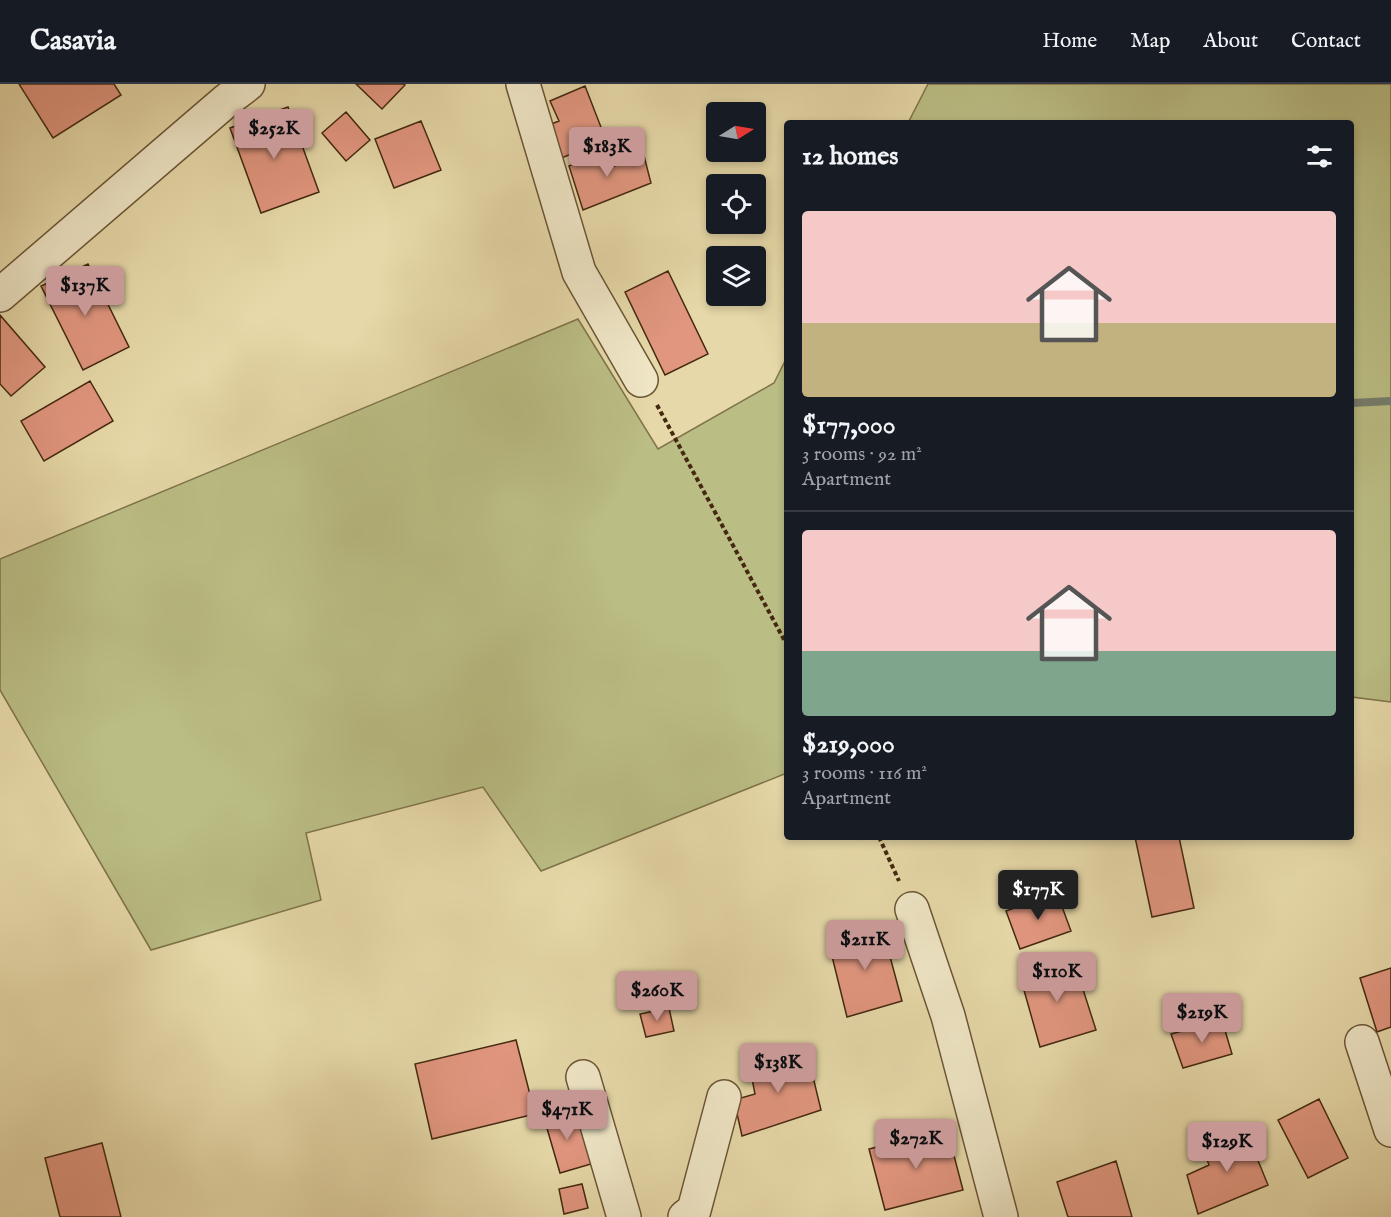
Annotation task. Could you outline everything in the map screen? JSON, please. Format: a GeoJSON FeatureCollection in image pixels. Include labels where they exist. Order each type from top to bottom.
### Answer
{"type":"FeatureCollection","features":[{"type":"Feature","properties":{"kind":"street"},"geometry":{"type":"LineString","coordinates":[[0,295],[248,84]]}},
{"type":"Feature","properties":{"kind":"street"},"geometry":{"type":"LineString","coordinates":[[524,84],[579,272],[641,380]]}},
{"type":"Feature","properties":{"kind":"street"},"geometry":{"type":"LineString","coordinates":[[912,909],[948,1016],[1001,1217]]}},
{"type":"Feature","properties":{"kind":"street"},"geometry":{"type":"LineString","coordinates":[[1362,1042],[1391,1130]]}},
{"type":"Feature","properties":{"kind":"street"},"geometry":{"type":"LineString","coordinates":[[583,1077],[624,1217]]}},
{"type":"Feature","properties":{"kind":"street"},"geometry":{"type":"LineString","coordinates":[[685,1217],[694,1210],[724,1097]]}},
{"type":"Feature","properties":{"kind":"path"},"geometry":{"type":"LineString","coordinates":[[641,380],[784,640]]}},
{"type":"Feature","properties":{"kind":"path"},"geometry":{"type":"LineString","coordinates":[[880,840],[912,909]]}},
{"type":"Feature","properties":{"kind":"green space"},"geometry":{"type":"Polygon","coordinates":[[[928,84],[1391,84],[1391,702],[1354,697],[1354,120],[910,120],[928,84]]]}},
{"type":"Feature","properties":{"kind":"green space"},"geometry":{"type":"Polygon","coordinates":[[[578,319],[658,449],[774,383],[784,363],[784,774],[541,871],[483,787],[306,833],[321,900],[151,950],[0,690],[0,559],[578,319]]]}},
{"type":"Feature","properties":{"kind":"building"},"geometry":{"type":"Polygon","coordinates":[[[19,84],[114,84],[121,95],[53,138],[19,84]]]}},
{"type":"Feature","properties":{"kind":"building"},"geometry":{"type":"Polygon","coordinates":[[[356,84],[403,84],[405,85],[382,109],[356,84]]]}},
{"type":"Feature","properties":{"kind":"building"},"geometry":{"type":"Polygon","coordinates":[[[585,86],[606,140],[559,159],[546,126],[559,121],[550,101],[585,86]]]}},
{"type":"Feature","properties":{"kind":"building"},"geometry":{"type":"Polygon","coordinates":[[[288,107],[319,192],[261,213],[230,128],[288,107]]]}},
{"type":"Feature","properties":{"kind":"building"},"geometry":{"type":"Polygon","coordinates":[[[346,112],[370,140],[346,161],[322,133],[346,112]]]}},
{"type":"Feature","properties":{"kind":"building"},"geometry":{"type":"Polygon","coordinates":[[[421,121],[441,170],[394,188],[375,139],[421,121]]]}},
{"type":"Feature","properties":{"kind":"building"},"geometry":{"type":"Polygon","coordinates":[[[608,148],[611,167],[644,156],[651,183],[583,210],[569,166],[608,148]]]}},
{"type":"Feature","properties":{"kind":"building"},"geometry":{"type":"Polygon","coordinates":[[[88,264],[129,347],[83,370],[41,286],[88,264]]]}},
{"type":"Feature","properties":{"kind":"building"},"geometry":{"type":"Polygon","coordinates":[[[668,271],[708,354],[665,375],[625,292],[668,271]]]}},
{"type":"Feature","properties":{"kind":"building"},"geometry":{"type":"Polygon","coordinates":[[[0,315],[45,367],[11,396],[0,384],[0,315]]]}},
{"type":"Feature","properties":{"kind":"building"},"geometry":{"type":"Polygon","coordinates":[[[90,381],[113,421],[44,461],[21,421],[90,381]]]}},
{"type":"Feature","properties":{"kind":"building"},"geometry":{"type":"Polygon","coordinates":[[[1136,840],[1180,840],[1194,908],[1152,917],[1136,840]]]}},
{"type":"Feature","properties":{"kind":"building"},"geometry":{"type":"Polygon","coordinates":[[[1057,893],[1071,931],[1020,949],[1006,911],[1057,893]]]}},
{"type":"Feature","properties":{"kind":"building"},"geometry":{"type":"Polygon","coordinates":[[[882,927],[902,1001],[847,1017],[828,940],[882,927]]]}},
{"type":"Feature","properties":{"kind":"building"},"geometry":{"type":"Polygon","coordinates":[[[1073,958],[1096,1030],[1040,1047],[1020,976],[1073,958]]]}},
{"type":"Feature","properties":{"kind":"building"},"geometry":{"type":"Polygon","coordinates":[[[1391,968],[1391,1027],[1377,1032],[1360,978],[1391,968]]]}},
{"type":"Feature","properties":{"kind":"building"},"geometry":{"type":"Polygon","coordinates":[[[669,1008],[674,1031],[646,1037],[640,1014],[669,1008]]]}},
{"type":"Feature","properties":{"kind":"building"},"geometry":{"type":"Polygon","coordinates":[[[1222,1020],[1232,1054],[1183,1068],[1171,1034],[1222,1020]]]}},
{"type":"Feature","properties":{"kind":"building"},"geometry":{"type":"Polygon","coordinates":[[[516,1040],[535,1114],[432,1139],[415,1064],[516,1040]]]}},
{"type":"Feature","properties":{"kind":"building"},"geometry":{"type":"Polygon","coordinates":[[[807,1052],[821,1110],[742,1136],[734,1100],[755,1094],[750,1068],[807,1052]]]}},
{"type":"Feature","properties":{"kind":"building"},"geometry":{"type":"Polygon","coordinates":[[[1319,1099],[1348,1158],[1308,1178],[1278,1120],[1319,1099]]]}},
{"type":"Feature","properties":{"kind":"building"},"geometry":{"type":"Polygon","coordinates":[[[575,1109],[591,1164],[560,1173],[544,1118],[575,1109]]]}},
{"type":"Feature","properties":{"kind":"building"},"geometry":{"type":"Polygon","coordinates":[[[947,1129],[963,1190],[885,1210],[869,1149],[947,1129]]]}},
{"type":"Feature","properties":{"kind":"building"},"geometry":{"type":"Polygon","coordinates":[[[1246,1131],[1268,1185],[1198,1214],[1187,1175],[1209,1165],[1202,1145],[1246,1131]]]}},
{"type":"Feature","properties":{"kind":"building"},"geometry":{"type":"Polygon","coordinates":[[[102,1143],[121,1217],[60,1217],[45,1158],[102,1143]]]}},
{"type":"Feature","properties":{"kind":"building"},"geometry":{"type":"Polygon","coordinates":[[[1116,1161],[1132,1217],[1068,1217],[1057,1182],[1116,1161]]]}},
{"type":"Feature","properties":{"kind":"building"},"geometry":{"type":"Polygon","coordinates":[[[582,1184],[588,1208],[564,1214],[559,1189],[582,1184]]]}},
{"type":"Feature","properties":{"kind":"waterway"},"geometry":{"type":"LineString","coordinates":[[1354,403],[1391,401]]}}]}
